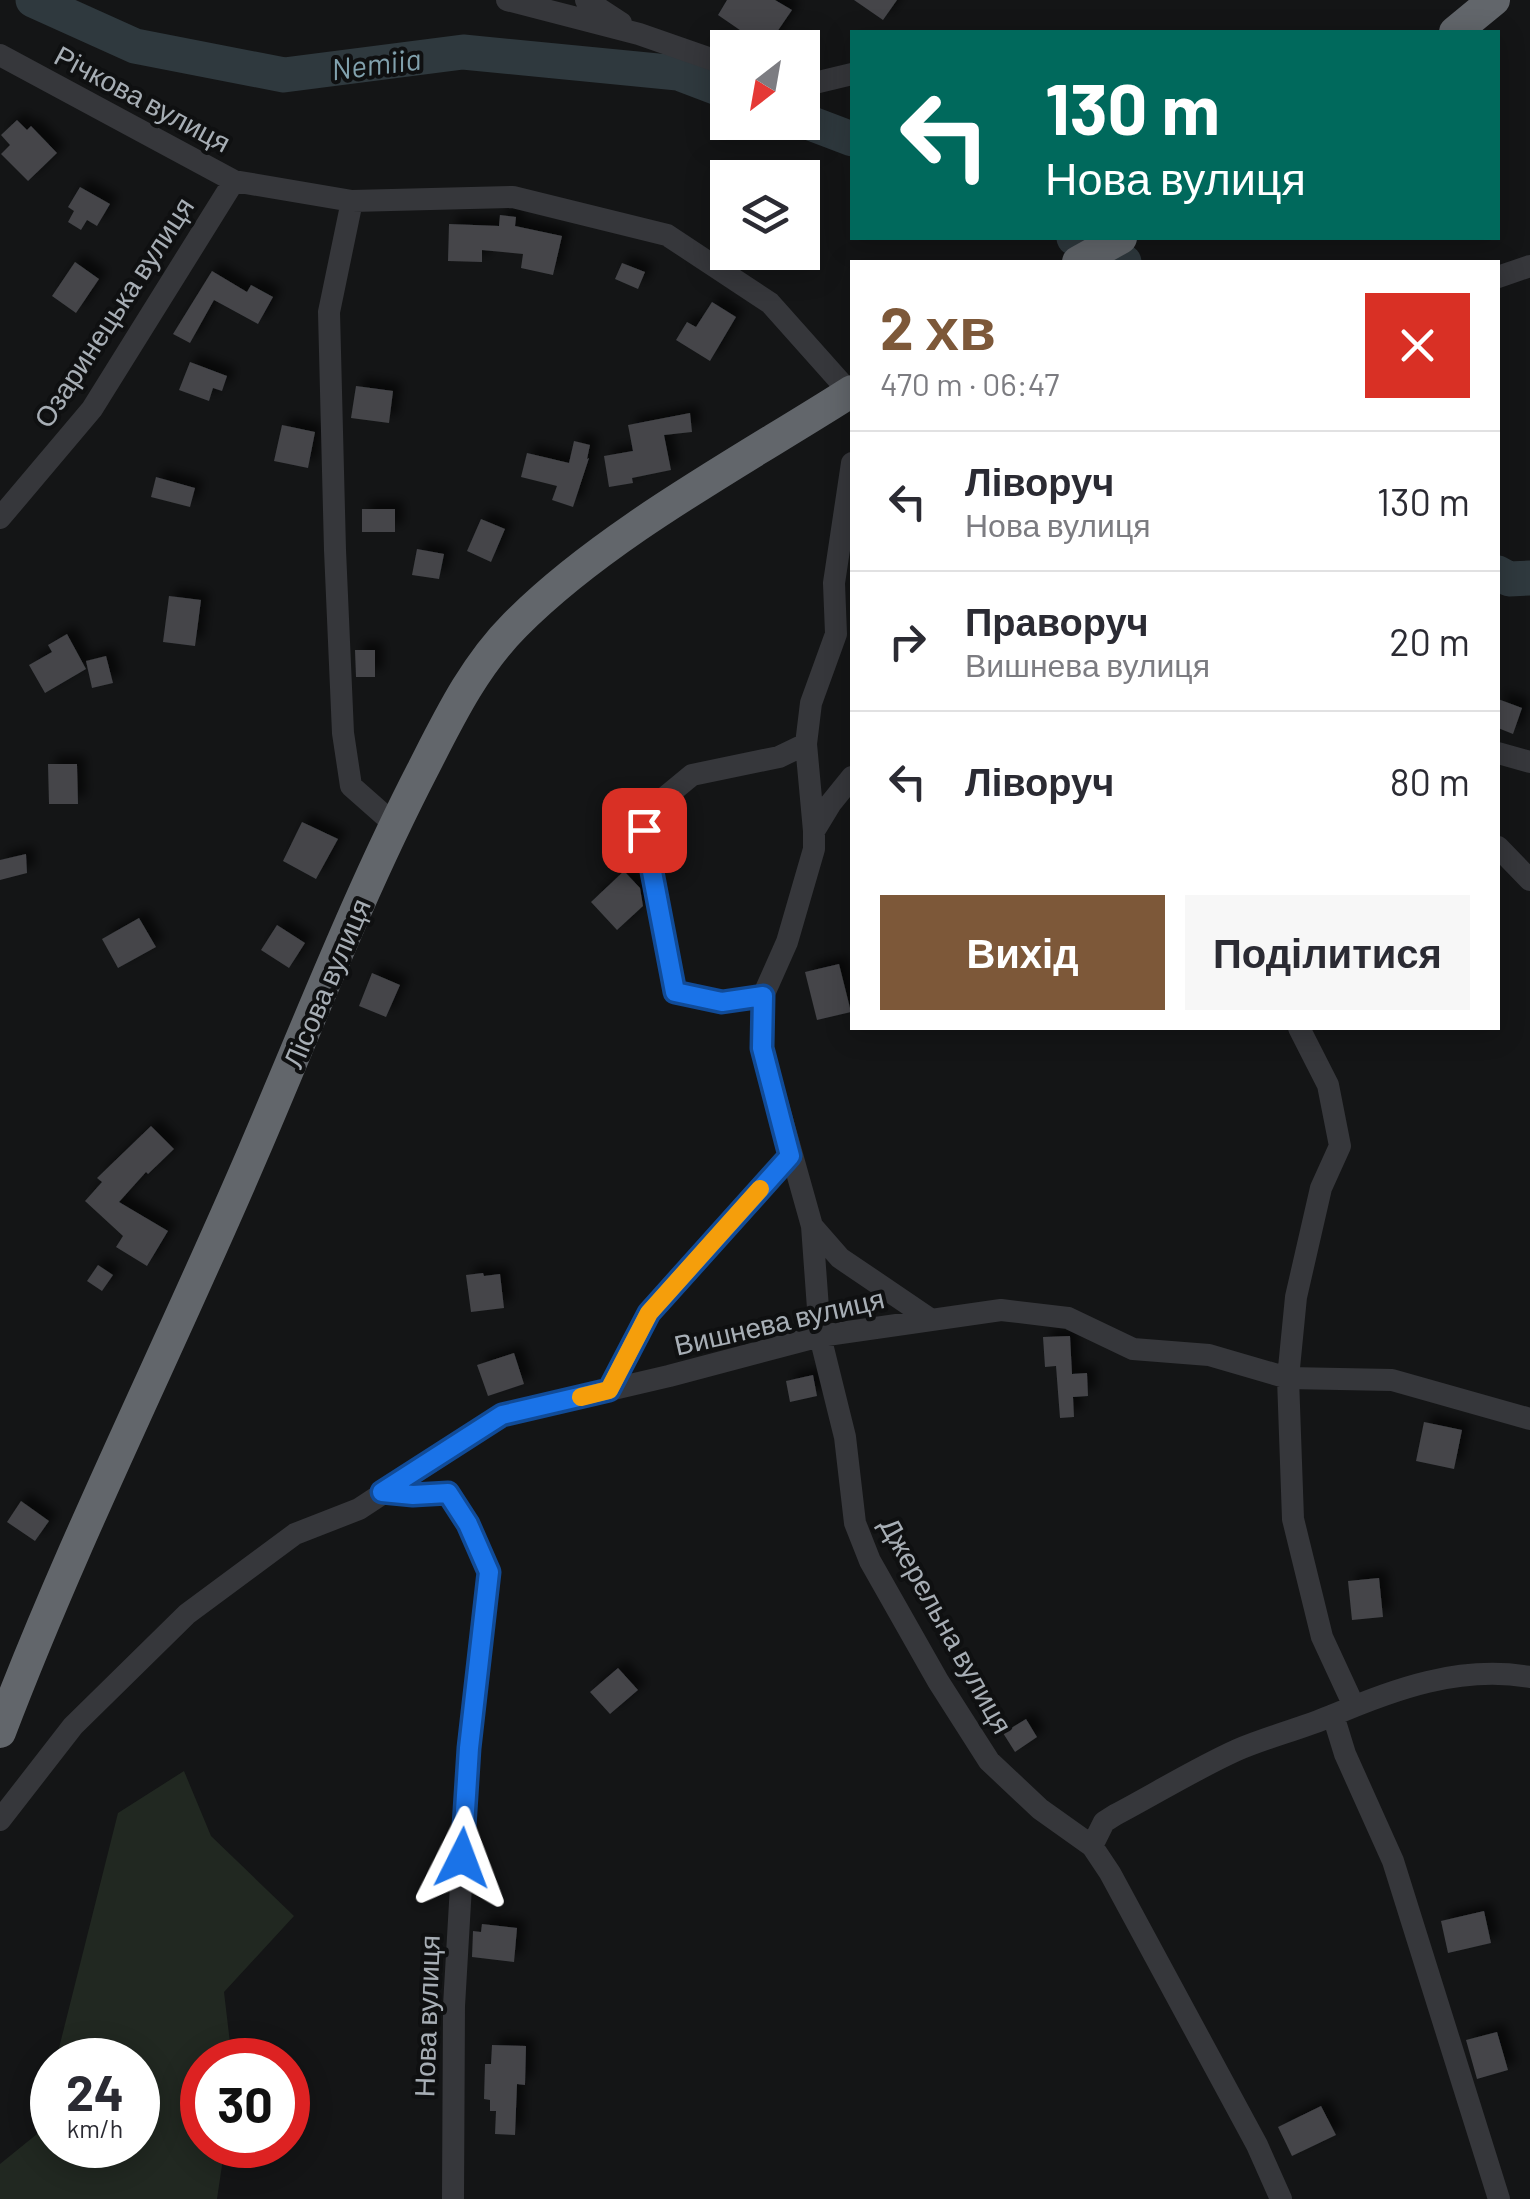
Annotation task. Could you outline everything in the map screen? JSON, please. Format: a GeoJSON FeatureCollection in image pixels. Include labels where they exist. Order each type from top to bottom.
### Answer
{"type":"FeatureCollection","features":[{"type":"Feature","properties":{"kind":"highway"},"geometry":{"type":"LineString","coordinates":[[1457,30],[1494,0]]}},
{"type":"Feature","properties":{"kind":"highway"},"geometry":{"type":"LineString","coordinates":[[1082,260],[1117,240]]}},
{"type":"Feature","properties":{"kind":"highway","name":"Лісова вулиця"},"geometry":{"type":"LineString","coordinates":[[0,1732],[44,1616],[248,1164],[394,824],[465,687],[514,626],[565,580],[657,514],[850,394]]}},
{"type":"Feature","properties":{"kind":"street"},"geometry":{"type":"LineString","coordinates":[[506,0],[638,34],[710,59]]}},
{"type":"Feature","properties":{"kind":"street"},"geometry":{"type":"LineString","coordinates":[[586,0],[638,34]]}},
{"type":"Feature","properties":{"kind":"street","name":"Річкова вулиця"},"geometry":{"type":"LineString","coordinates":[[0,55],[234,182],[352,201],[513,197],[667,236],[770,303],[850,391]]}},
{"type":"Feature","properties":{"kind":"street"},"geometry":{"type":"LineString","coordinates":[[820,82],[850,74]]}},
{"type":"Feature","properties":{"kind":"street","name":"Озаринецька вулиця"},"geometry":{"type":"LineString","coordinates":[[0,518],[92,409],[234,182]]}},
{"type":"Feature","properties":{"kind":"street"},"geometry":{"type":"LineString","coordinates":[[352,201],[330,312],[344,733],[351,786],[394,824]]}},
{"type":"Feature","properties":{"kind":"street"},"geometry":{"type":"LineString","coordinates":[[1500,276],[1530,266]]}},
{"type":"Feature","properties":{"kind":"street","name":"Джерельна вулиця"},"geometry":{"type":"LineString","coordinates":[[850,476],[834,583],[836,634],[811,703],[806,744],[814,849],[787,942],[763,996],[762,1048],[812,1226],[820,1336],[845,1437],[854,1522],[870,1562],[989,1761],[1040,1809],[1092,1846],[1110,1873],[1248,2128],[1281,2199]]}},
{"type":"Feature","properties":{"kind":"street"},"geometry":{"type":"LineString","coordinates":[[763,996],[722,1002],[675,992],[644,830],[652,808],[692,775],[778,757],[806,744]]}},
{"type":"Feature","properties":{"kind":"street"},"geometry":{"type":"LineString","coordinates":[[1500,754],[1530,762]]}},
{"type":"Feature","properties":{"kind":"street","name":"Джерельна вулиця"},"geometry":{"type":"LineString","coordinates":[[814,831],[830,802],[850,779]]}},
{"type":"Feature","properties":{"kind":"street"},"geometry":{"type":"LineString","coordinates":[[1500,849],[1530,880]]}},
{"type":"Feature","properties":{"kind":"street"},"geometry":{"type":"LineString","coordinates":[[1300,1030],[1328,1085],[1340,1146],[1320,1188],[1296,1297],[1288,1378],[1293,1519],[1343,1709],[1345,1754],[1393,1861],[1499,2199]]}},
{"type":"Feature","properties":{"kind":"street"},"geometry":{"type":"LineString","coordinates":[[609,1390],[649,1313],[790,1156]]}},
{"type":"Feature","properties":{"kind":"street","name":"Джерельна вулиця"},"geometry":{"type":"LineString","coordinates":[[812,1226],[840,1258],[930,1319]]}},
{"type":"Feature","properties":{"kind":"street","name":"Вишнева вулиця"},"geometry":{"type":"LineString","coordinates":[[0,1820],[73,1726],[187,1614],[296,1534],[358,1508],[502,1415],[820,1336],[1001,1310],[1068,1318],[1132,1348],[1210,1356],[1288,1378],[1392,1380],[1530,1419]]}},
{"type":"Feature","properties":{"kind":"street","name":"Нова вулиця"},"geometry":{"type":"LineString","coordinates":[[382,1492],[448,1493],[468,1524],[489,1572],[469,1748],[454,2006],[453,2199]]}},
{"type":"Feature","properties":{"kind":"street"},"geometry":{"type":"LineString","coordinates":[[1092,1846],[1104,1822],[1236,1750],[1343,1709],[1451,1675],[1510,1673],[1530,1677]]}},
{"type":"Feature","properties":{"kind":"shaded area"},"geometry":{"type":"Polygon","coordinates":[[[184,1771],[211,1836],[294,1916],[224,1992],[229,2038],[180,2038],[180,2168],[222,2168],[217,2199],[0,2199],[0,2164],[30,2140],[30,2168],[160,2168],[160,2038],[62,2038],[118,1813],[184,1771]]]}},
{"type":"Feature","properties":{"kind":"building"},"geometry":{"type":"Polygon","coordinates":[[[727,0],[775,0],[792,10],[778,30],[740,30],[718,15],[727,0]]]}},
{"type":"Feature","properties":{"kind":"building"},"geometry":{"type":"Polygon","coordinates":[[[854,0],[897,0],[883,20],[854,0]]]}},
{"type":"Feature","properties":{"kind":"building"},"geometry":{"type":"Polygon","coordinates":[[[17,120],[27,130],[31,126],[57,153],[28,181],[1,154],[10,145],[1,135],[17,120]]]}},
{"type":"Feature","properties":{"kind":"building"},"geometry":{"type":"Polygon","coordinates":[[[80,187],[110,204],[97,226],[87,220],[81,230],[68,222],[74,211],[68,207],[80,187]]]}},
{"type":"Feature","properties":{"kind":"building"},"geometry":{"type":"Polygon","coordinates":[[[500,215],[516,217],[515,226],[562,236],[553,275],[521,268],[523,254],[482,250],[482,262],[448,261],[449,224],[499,226],[500,215]]]}},
{"type":"Feature","properties":{"kind":"building"},"geometry":{"type":"Polygon","coordinates":[[[75,262],[99,279],[76,313],[52,296],[75,262]]]}},
{"type":"Feature","properties":{"kind":"building"},"geometry":{"type":"Polygon","coordinates":[[[622,263],[645,272],[638,289],[615,279],[622,263]]]}},
{"type":"Feature","properties":{"kind":"building"},"geometry":{"type":"Polygon","coordinates":[[[212,271],[247,292],[251,285],[273,297],[258,324],[214,300],[190,343],[173,334],[212,271]]]}},
{"type":"Feature","properties":{"kind":"building"},"geometry":{"type":"Polygon","coordinates":[[[712,302],[736,317],[710,361],[676,340],[687,322],[696,327],[712,302]]]}},
{"type":"Feature","properties":{"kind":"building"},"geometry":{"type":"Polygon","coordinates":[[[190,362],[227,376],[222,391],[213,388],[209,401],[179,390],[190,362]]]}},
{"type":"Feature","properties":{"kind":"building"},"geometry":{"type":"Polygon","coordinates":[[[356,386],[393,391],[389,423],[351,418],[356,386]]]}},
{"type":"Feature","properties":{"kind":"building"},"geometry":{"type":"Polygon","coordinates":[[[690,413],[692,432],[664,435],[671,470],[609,487],[604,456],[633,451],[628,425],[690,413]]]}},
{"type":"Feature","properties":{"kind":"building"},"geometry":{"type":"Polygon","coordinates":[[[282,425],[315,432],[308,468],[274,461],[282,425]]]}},
{"type":"Feature","properties":{"kind":"building"},"geometry":{"type":"Polygon","coordinates":[[[574,441],[590,445],[573,507],[552,500],[557,486],[521,477],[527,453],[569,463],[574,441]]]}},
{"type":"Feature","properties":{"kind":"building"},"geometry":{"type":"Polygon","coordinates":[[[156,477],[195,488],[190,507],[151,497],[156,477]]]}},
{"type":"Feature","properties":{"kind":"building"},"geometry":{"type":"Polygon","coordinates":[[[362,509],[395,509],[395,532],[362,532],[362,509]]]}},
{"type":"Feature","properties":{"kind":"building"},"geometry":{"type":"Polygon","coordinates":[[[481,519],[505,529],[491,562],[467,551],[481,519]]]}},
{"type":"Feature","properties":{"kind":"building"},"geometry":{"type":"Polygon","coordinates":[[[417,549],[444,554],[439,579],[412,575],[417,549]]]}},
{"type":"Feature","properties":{"kind":"building"},"geometry":{"type":"Polygon","coordinates":[[[169,596],[201,600],[195,646],[163,642],[169,596]]]}},
{"type":"Feature","properties":{"kind":"building"},"geometry":{"type":"Polygon","coordinates":[[[67,634],[86,669],[45,693],[29,665],[52,652],[48,645],[67,634]]]}},
{"type":"Feature","properties":{"kind":"building"},"geometry":{"type":"Polygon","coordinates":[[[355,650],[375,650],[375,677],[356,677],[355,650]]]}},
{"type":"Feature","properties":{"kind":"building"},"geometry":{"type":"Polygon","coordinates":[[[106,656],[113,683],[92,688],[86,661],[106,656]]]}},
{"type":"Feature","properties":{"kind":"building"},"geometry":{"type":"Polygon","coordinates":[[[1500,700],[1522,708],[1513,734],[1500,729],[1500,700]]]}},
{"type":"Feature","properties":{"kind":"building"},"geometry":{"type":"Polygon","coordinates":[[[48,764],[77,764],[78,804],[49,804],[48,764]]]}},
{"type":"Feature","properties":{"kind":"building"},"geometry":{"type":"Polygon","coordinates":[[[302,822],[338,839],[316,879],[283,861],[302,822]]]}},
{"type":"Feature","properties":{"kind":"building"},"geometry":{"type":"Polygon","coordinates":[[[26,854],[27,873],[0,880],[0,860],[26,854]]]}},
{"type":"Feature","properties":{"kind":"building"},"geometry":{"type":"Polygon","coordinates":[[[624,871],[640,888],[643,906],[617,930],[591,902],[624,871]]]}},
{"type":"Feature","properties":{"kind":"building"},"geometry":{"type":"Polygon","coordinates":[[[139,918],[156,947],[118,968],[102,939],[139,918]]]}},
{"type":"Feature","properties":{"kind":"building"},"geometry":{"type":"Polygon","coordinates":[[[277,925],[305,943],[289,968],[261,950],[277,925]]]}},
{"type":"Feature","properties":{"kind":"building"},"geometry":{"type":"Polygon","coordinates":[[[839,964],[850,1012],[817,1020],[805,972],[839,964]]]}},
{"type":"Feature","properties":{"kind":"building"},"geometry":{"type":"Polygon","coordinates":[[[372,973],[400,985],[386,1017],[359,1006],[372,973]]]}},
{"type":"Feature","properties":{"kind":"building"},"geometry":{"type":"Polygon","coordinates":[[[151,1126],[174,1149],[119,1202],[168,1231],[147,1266],[116,1247],[123,1236],[85,1201],[102,1182],[97,1178],[151,1126]]]}},
{"type":"Feature","properties":{"kind":"building"},"geometry":{"type":"Polygon","coordinates":[[[98,1265],[113,1275],[102,1291],[87,1281],[98,1265]]]}},
{"type":"Feature","properties":{"kind":"building"},"geometry":{"type":"Polygon","coordinates":[[[500,1274],[504,1308],[471,1312],[466,1275],[500,1274]]]}},
{"type":"Feature","properties":{"kind":"building"},"geometry":{"type":"Polygon","coordinates":[[[1070,1336],[1072,1374],[1087,1373],[1088,1396],[1073,1397],[1074,1417],[1060,1418],[1056,1366],[1045,1367],[1043,1337],[1070,1336]]]}},
{"type":"Feature","properties":{"kind":"building"},"geometry":{"type":"Polygon","coordinates":[[[514,1353],[524,1384],[488,1396],[477,1365],[514,1353]]]}},
{"type":"Feature","properties":{"kind":"building"},"geometry":{"type":"Polygon","coordinates":[[[813,1375],[817,1396],[790,1402],[786,1381],[813,1375]]]}},
{"type":"Feature","properties":{"kind":"building"},"geometry":{"type":"Polygon","coordinates":[[[1424,1422],[1462,1430],[1454,1469],[1416,1461],[1424,1422]]]}},
{"type":"Feature","properties":{"kind":"building"},"geometry":{"type":"Polygon","coordinates":[[[21,1501],[49,1521],[35,1541],[7,1522],[21,1501]]]}},
{"type":"Feature","properties":{"kind":"building"},"geometry":{"type":"Polygon","coordinates":[[[1379,1578],[1383,1617],[1352,1620],[1348,1581],[1379,1578]]]}},
{"type":"Feature","properties":{"kind":"building"},"geometry":{"type":"Polygon","coordinates":[[[618,1668],[638,1690],[610,1714],[590,1692],[618,1668]]]}},
{"type":"Feature","properties":{"kind":"building"},"geometry":{"type":"Polygon","coordinates":[[[1026,1719],[1037,1737],[1015,1752],[1003,1733],[1026,1719]]]}},
{"type":"Feature","properties":{"kind":"building"},"geometry":{"type":"Polygon","coordinates":[[[1484,1911],[1491,1943],[1448,1953],[1441,1921],[1484,1911]]]}},
{"type":"Feature","properties":{"kind":"building"},"geometry":{"type":"Polygon","coordinates":[[[482,1924],[517,1928],[514,1962],[472,1957],[473,1931],[481,1932],[482,1924]]]}},
{"type":"Feature","properties":{"kind":"building"},"geometry":{"type":"Polygon","coordinates":[[[1497,2032],[1508,2070],[1477,2079],[1466,2040],[1497,2032]]]}},
{"type":"Feature","properties":{"kind":"building"},"geometry":{"type":"Polygon","coordinates":[[[492,2045],[526,2046],[525,2085],[517,2084],[515,2135],[495,2134],[496,2111],[490,2111],[490,2100],[484,2099],[485,2064],[491,2064],[492,2045]]]}},
{"type":"Feature","properties":{"kind":"building"},"geometry":{"type":"Polygon","coordinates":[[[1321,2106],[1336,2135],[1292,2156],[1278,2127],[1321,2106]]]}},
{"type":"Feature","properties":{"kind":"waterway","name":"Nemiia"},"geometry":{"type":"LineString","coordinates":[[33,0],[135,46],[284,75],[463,52],[678,73],[710,85]]}},
{"type":"Feature","properties":{"kind":"waterway","name":"Nemiia"},"geometry":{"type":"LineString","coordinates":[[820,127],[850,138]]}},
{"type":"Feature","properties":{"kind":"waterway","name":"Nemiia"},"geometry":{"type":"LineString","coordinates":[[1078,240],[1120,260]]}},
{"type":"Feature","properties":{"kind":"waterway","name":"Nemiia"},"geometry":{"type":"LineString","coordinates":[[1500,574],[1509,579],[1530,578]]}},
{"type":"Feature","properties":{"kind":"slow traffic"},"geometry":{"type":"LineString","coordinates":[[581,1397],[609,1390],[649,1313],[760,1189]]}},
{"type":"Feature","properties":{"kind":"route"},"geometry":{"type":"LineString","coordinates":[[462,1858],[469,1748],[489,1572],[468,1524],[448,1493],[382,1492],[502,1415],[609,1390],[649,1313],[790,1156],[762,1048],[763,996],[722,1002],[675,992],[644,830]]}}]}
